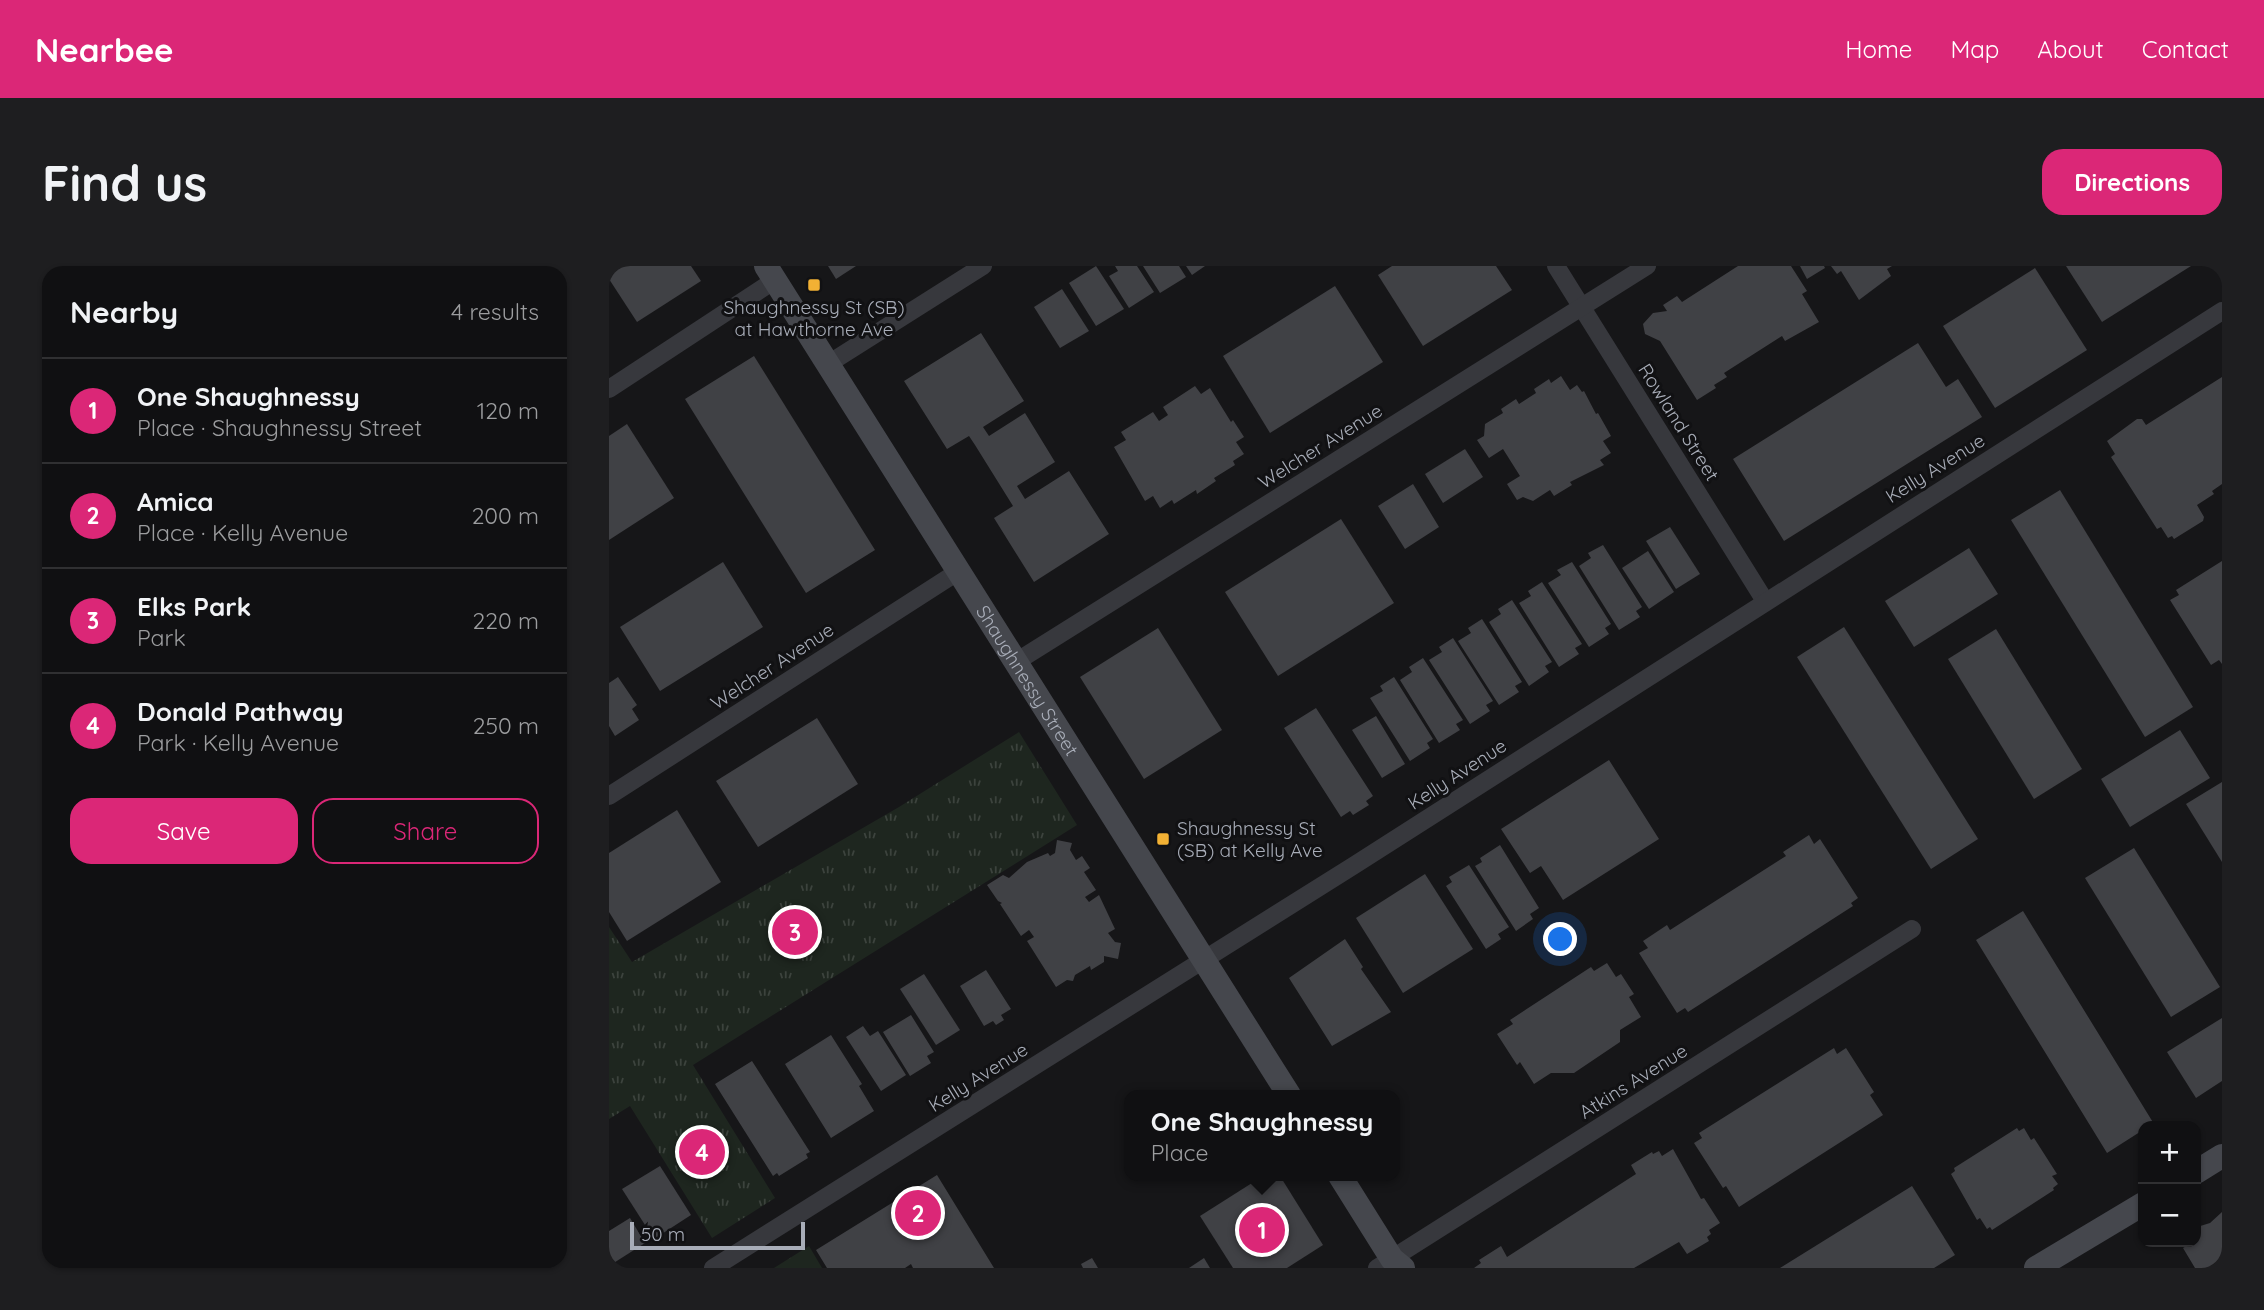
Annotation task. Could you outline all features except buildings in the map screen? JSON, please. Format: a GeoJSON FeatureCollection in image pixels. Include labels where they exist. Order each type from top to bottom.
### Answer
{"type":"FeatureCollection","features":[{"type":"Feature","properties":{"kind":"main road","name":"Shaughnessy Street"},"geometry":{"type":"LineString","coordinates":[[771,273],[1286,1090]]}},
{"type":"Feature","properties":{"kind":"main road"},"geometry":{"type":"LineString","coordinates":[[2201,1169],[2222,1156]]}},
{"type":"Feature","properties":{"kind":"main road"},"geometry":{"type":"LineString","coordinates":[[1343,1181],[1392,1266]]}},
{"type":"Feature","properties":{"kind":"main road"},"geometry":{"type":"LineString","coordinates":[[2050,1264],[2138,1207]]}},
{"type":"Feature","properties":{"kind":"street"},"geometry":{"type":"LineString","coordinates":[[828,364],[983,266]]}},
{"type":"Feature","properties":{"kind":"street","name":"Rowland Street"},"geometry":{"type":"LineString","coordinates":[[1556,266],[1765,601]]}},
{"type":"Feature","properties":{"kind":"street","name":"Welcher Avenue"},"geometry":{"type":"LineString","coordinates":[[1016,662],[1647,266]]}},
{"type":"Feature","properties":{"kind":"street"},"geometry":{"type":"LineString","coordinates":[[609,389],[771,273]]}},
{"type":"Feature","properties":{"kind":"street","name":"Kelly Avenue"},"geometry":{"type":"LineString","coordinates":[[713,1268],[1203,960],[2222,311]]}},
{"type":"Feature","properties":{"kind":"street","name":"Welcher Avenue"},"geometry":{"type":"LineString","coordinates":[[609,796],[959,571]]}},
{"type":"Feature","properties":{"kind":"street","name":"Atkins Avenue"},"geometry":{"type":"LineString","coordinates":[[1392,1266],[1912,929]]}},
{"type":"Feature","properties":{"kind":"green space"},"geometry":{"type":"Polygon","coordinates":[[[1019,732],[1077,825],[693,1065],[775,1198],[712,1238],[630,1106],[609,1119],[609,927],[632,962],[899,807],[1019,732]]]}},
{"type":"Feature","properties":{"kind":"green space"},"geometry":{"type":"Polygon","coordinates":[[[809,1246],[822,1268],[774,1268],[809,1246]]]}},
{"type":"Feature","properties":{"kind":"place","name":"Shaughnessy St (SB) at Hawthorne Ave"},"geometry":{"type":"Point","coordinates":[814,285]}},
{"type":"Feature","properties":{"kind":"place","name":"Shaughnessy St (SB) at Kelly Ave"},"geometry":{"type":"Point","coordinates":[1163,839]}},
{"type":"Feature","properties":{"kind":"place","name":"Elks Park"},"geometry":{"type":"Point","coordinates":[795,932]}},
{"type":"Feature","properties":{"kind":"place","name":"Donald Pathway"},"geometry":{"type":"Point","coordinates":[702,1152]}},
{"type":"Feature","properties":{"kind":"place","name":"Amica"},"geometry":{"type":"Point","coordinates":[918,1213]}},
{"type":"Feature","properties":{"kind":"place","name":"One Shaughnessy"},"geometry":{"type":"Point","coordinates":[1262,1230]}}]}
